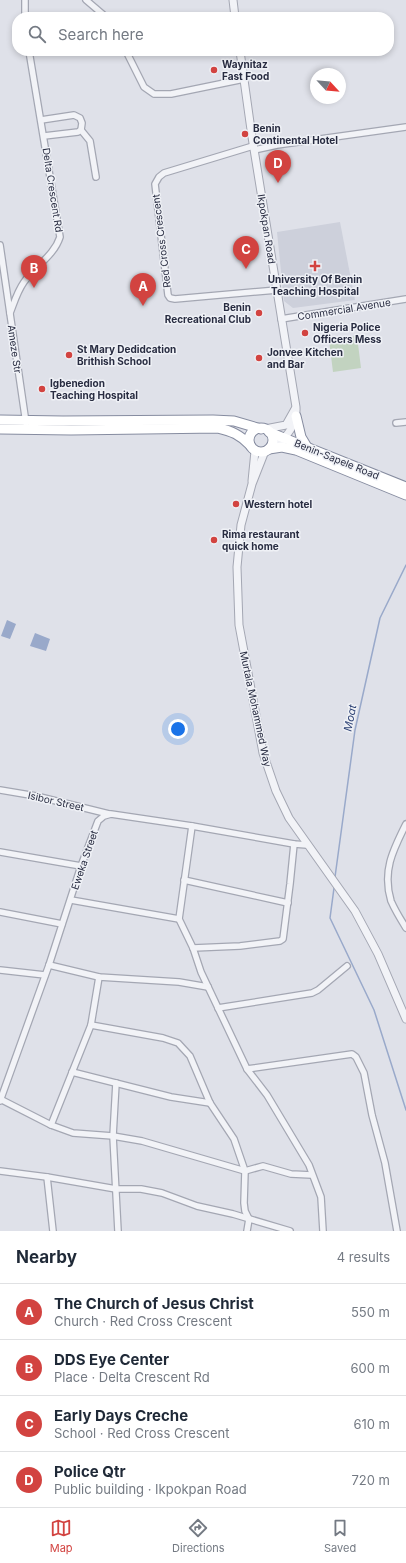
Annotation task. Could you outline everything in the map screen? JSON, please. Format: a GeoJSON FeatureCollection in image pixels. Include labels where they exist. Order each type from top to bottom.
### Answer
{"type":"FeatureCollection","features":[{"type":"Feature","properties":{"kind":"highway"},"geometry":{"type":"LineString","coordinates":[[296,411],[301,437],[306,447]]}},
{"type":"Feature","properties":{"kind":"highway"},"geometry":{"type":"LineString","coordinates":[[0,420],[26,425],[72,430],[218,428],[229,430],[237,434],[252,448],[269,449],[272,438],[265,430],[257,429],[251,434],[249,441],[252,448]]}},
{"type":"Feature","properties":{"kind":"highway","name":"Benin-Sapele Road"},"geometry":{"type":"LineString","coordinates":[[26,425],[213,420],[234,421],[265,430],[406,487]]}},
{"type":"Feature","properties":{"kind":"highway"},"geometry":{"type":"LineString","coordinates":[[0,429],[26,425]]}},
{"type":"Feature","properties":{"kind":"highway","name":"Benin-Sapele Road"},"geometry":{"type":"LineString","coordinates":[[269,449],[282,447],[296,450],[406,495]]}},
{"type":"Feature","properties":{"kind":"street"},"geometry":{"type":"LineString","coordinates":[[25,0],[25,12]]}},
{"type":"Feature","properties":{"kind":"street"},"geometry":{"type":"LineString","coordinates":[[86,0],[100,12]]}},
{"type":"Feature","properties":{"kind":"street"},"geometry":{"type":"LineString","coordinates":[[233,0],[234,12]]}},
{"type":"Feature","properties":{"kind":"street","name":"Delta Crescent Rd"},"geometry":{"type":"LineString","coordinates":[[10,314],[16,297],[24,282],[52,252],[60,237],[42,120],[30,56]]}},
{"type":"Feature","properties":{"kind":"street"},"geometry":{"type":"LineString","coordinates":[[128,56],[144,87],[154,94],[170,94],[244,79]]}},
{"type":"Feature","properties":{"kind":"street","name":"Ikpokpan Road"},"geometry":{"type":"LineString","coordinates":[[241,56],[296,411]]}},
{"type":"Feature","properties":{"kind":"street"},"geometry":{"type":"LineString","coordinates":[[42,120],[74,115],[80,118],[82,123],[80,131]]}},
{"type":"Feature","properties":{"kind":"street","name":"Red Cross Crescent"},"geometry":{"type":"LineString","coordinates":[[277,290],[175,299],[170,298],[168,294],[155,184],[159,177],[164,173],[254,148],[406,126]]}},
{"type":"Feature","properties":{"kind":"street"},"geometry":{"type":"LineString","coordinates":[[44,136],[80,131]]}},
{"type":"Feature","properties":{"kind":"street"},"geometry":{"type":"LineString","coordinates":[[80,131],[90,141],[96,177]]}},
{"type":"Feature","properties":{"kind":"street","name":"Ameze Str"},"geometry":{"type":"LineString","coordinates":[[0,245],[26,425]]}},
{"type":"Feature","properties":{"kind":"street","name":"Commercial Avenue"},"geometry":{"type":"LineString","coordinates":[[281,319],[406,299]]}},
{"type":"Feature","properties":{"kind":"street"},"geometry":{"type":"LineString","coordinates":[[265,430],[286,425],[296,411]]}},
{"type":"Feature","properties":{"kind":"street"},"geometry":{"type":"LineString","coordinates":[[252,484],[269,449],[285,438],[294,424],[296,411]]}},
{"type":"Feature","properties":{"kind":"street"},"geometry":{"type":"LineString","coordinates":[[396,423],[406,422]]}},
{"type":"Feature","properties":{"kind":"street"},"geometry":{"type":"LineString","coordinates":[[252,448],[252,484]]}},
{"type":"Feature","properties":{"kind":"street","name":"Murtala Mohammed Way"},"geometry":{"type":"LineString","coordinates":[[252,484],[241,525],[237,567],[239,625],[263,753],[289,818],[355,911],[378,954],[406,1019]]}},
{"type":"Feature","properties":{"kind":"street","name":"Isibor Street"},"geometry":{"type":"LineString","coordinates":[[0,790],[36,796],[111,814]]}},
{"type":"Feature","properties":{"kind":"street"},"geometry":{"type":"LineString","coordinates":[[111,814],[307,845]]}},
{"type":"Feature","properties":{"kind":"street","name":"Eweka Street"},"geometry":{"type":"LineString","coordinates":[[0,1100],[49,965],[81,866],[98,821],[104,816],[111,814]]}},
{"type":"Feature","properties":{"kind":"street"},"geometry":{"type":"LineString","coordinates":[[406,824],[392,852],[387,879],[392,902],[406,928]]}},
{"type":"Feature","properties":{"kind":"street"},"geometry":{"type":"LineString","coordinates":[[192,826],[179,919],[193,948],[201,972],[247,1069],[267,1095],[309,1165],[321,1197],[323,1231]]}},
{"type":"Feature","properties":{"kind":"street"},"geometry":{"type":"LineString","coordinates":[[193,948],[240,946],[282,940],[288,903],[294,844]]}},
{"type":"Feature","properties":{"kind":"street"},"geometry":{"type":"LineString","coordinates":[[0,852],[81,866]]}},
{"type":"Feature","properties":{"kind":"street"},"geometry":{"type":"LineString","coordinates":[[184,880],[288,903]]}},
{"type":"Feature","properties":{"kind":"street"},"geometry":{"type":"LineString","coordinates":[[71,900],[179,919]]}},
{"type":"Feature","properties":{"kind":"street"},"geometry":{"type":"LineString","coordinates":[[0,912],[62,924]]}},
{"type":"Feature","properties":{"kind":"street"},"geometry":{"type":"LineString","coordinates":[[49,965],[99,976],[179,982],[208,987]]}},
{"type":"Feature","properties":{"kind":"street"},"geometry":{"type":"LineString","coordinates":[[218,1008],[312,993],[318,990],[347,966]]}},
{"type":"Feature","properties":{"kind":"street"},"geometry":{"type":"LineString","coordinates":[[0,970],[45,975]]}},
{"type":"Feature","properties":{"kind":"street"},"geometry":{"type":"LineString","coordinates":[[51,1125],[91,1025],[99,976]]}},
{"type":"Feature","properties":{"kind":"street"},"geometry":{"type":"LineString","coordinates":[[91,1025],[163,1038],[178,1043],[190,1056],[210,1103],[234,1139],[245,1171],[244,1203],[245,1211],[249,1219],[247,1231]]}},
{"type":"Feature","properties":{"kind":"street"},"geometry":{"type":"LineString","coordinates":[[247,1069],[352,1054],[356,1057],[364,1073],[372,1115],[385,1162],[397,1231]]}},
{"type":"Feature","properties":{"kind":"street"},"geometry":{"type":"LineString","coordinates":[[72,1072],[171,1097],[210,1103]]}},
{"type":"Feature","properties":{"kind":"street"},"geometry":{"type":"LineString","coordinates":[[116,1083],[113,1136],[118,1231]]}},
{"type":"Feature","properties":{"kind":"street"},"geometry":{"type":"LineString","coordinates":[[0,1100],[51,1125],[73,1133],[113,1136],[142,1141],[245,1171],[263,1166],[291,1174],[312,1175]]}},
{"type":"Feature","properties":{"kind":"street"},"geometry":{"type":"LineString","coordinates":[[0,1170],[116,1189],[141,1189],[162,1193],[197,1206],[290,1231]]}},
{"type":"Feature","properties":{"kind":"street"},"geometry":{"type":"LineString","coordinates":[[48,1177],[53,1231]]}},
{"type":"Feature","properties":{"kind":"shaded area","name":"University Of Benin Teaching Hospital"},"geometry":{"type":"Polygon","coordinates":[[[340,222],[355,300],[293,308],[284,301],[277,232],[340,222]]]}},
{"type":"Feature","properties":{"kind":"green space"},"geometry":{"type":"Polygon","coordinates":[[[357,336],[361,368],[333,372],[329,340],[357,336]]]}},
{"type":"Feature","properties":{"kind":"water"},"geometry":{"type":"Polygon","coordinates":[[[7,620],[16,624],[10,639],[1,636],[7,620]]]}},
{"type":"Feature","properties":{"kind":"water"},"geometry":{"type":"Polygon","coordinates":[[[35,633],[50,639],[46,651],[30,646],[35,633]]]}},
{"type":"Feature","properties":{"kind":"waterway","name":"Moat"},"geometry":{"type":"LineString","coordinates":[[335,877],[355,730],[380,618],[406,565]]}},
{"type":"Feature","properties":{"kind":"waterway","name":"Moat"},"geometry":{"type":"LineString","coordinates":[[334,888],[330,918],[374,1010],[406,1110]]}},
{"type":"Feature","properties":{"kind":"place","name":"Waynitaz Fast Food"},"geometry":{"type":"Point","coordinates":[214,70]}},
{"type":"Feature","properties":{"kind":"place","name":"Benin Continental Hotel"},"geometry":{"type":"Point","coordinates":[245,134]}},
{"type":"Feature","properties":{"kind":"place","name":"Police Qtr"},"geometry":{"type":"Point","coordinates":[278,183]}},
{"type":"Feature","properties":{"kind":"place","name":"University Of Benin Teaching Hospital"},"geometry":{"type":"Point","coordinates":[315,266]}},
{"type":"Feature","properties":{"kind":"place","name":"Early Days Creche"},"geometry":{"type":"Point","coordinates":[246,269]}},
{"type":"Feature","properties":{"kind":"place","name":"DDS Eye Center"},"geometry":{"type":"Point","coordinates":[34,288]}},
{"type":"Feature","properties":{"kind":"place","name":"The Church of Jesus Christ"},"geometry":{"type":"Point","coordinates":[143,306]}},
{"type":"Feature","properties":{"kind":"place","name":"Benin Recreational Club"},"geometry":{"type":"Point","coordinates":[259,313]}},
{"type":"Feature","properties":{"kind":"place","name":"Nigeria Police Officers Mess"},"geometry":{"type":"Point","coordinates":[305,333]}},
{"type":"Feature","properties":{"kind":"place","name":"St Mary Dedidcation Brithish School"},"geometry":{"type":"Point","coordinates":[69,355]}},
{"type":"Feature","properties":{"kind":"place","name":"Jonvee Kitchen and Bar"},"geometry":{"type":"Point","coordinates":[259,358]}},
{"type":"Feature","properties":{"kind":"place","name":"Igbenedion Teaching Hospital"},"geometry":{"type":"Point","coordinates":[42,389]}},
{"type":"Feature","properties":{"kind":"place","name":"Western hotel"},"geometry":{"type":"Point","coordinates":[236,504]}},
{"type":"Feature","properties":{"kind":"place","name":"Rima restaurant quick home"},"geometry":{"type":"Point","coordinates":[214,540]}}]}
